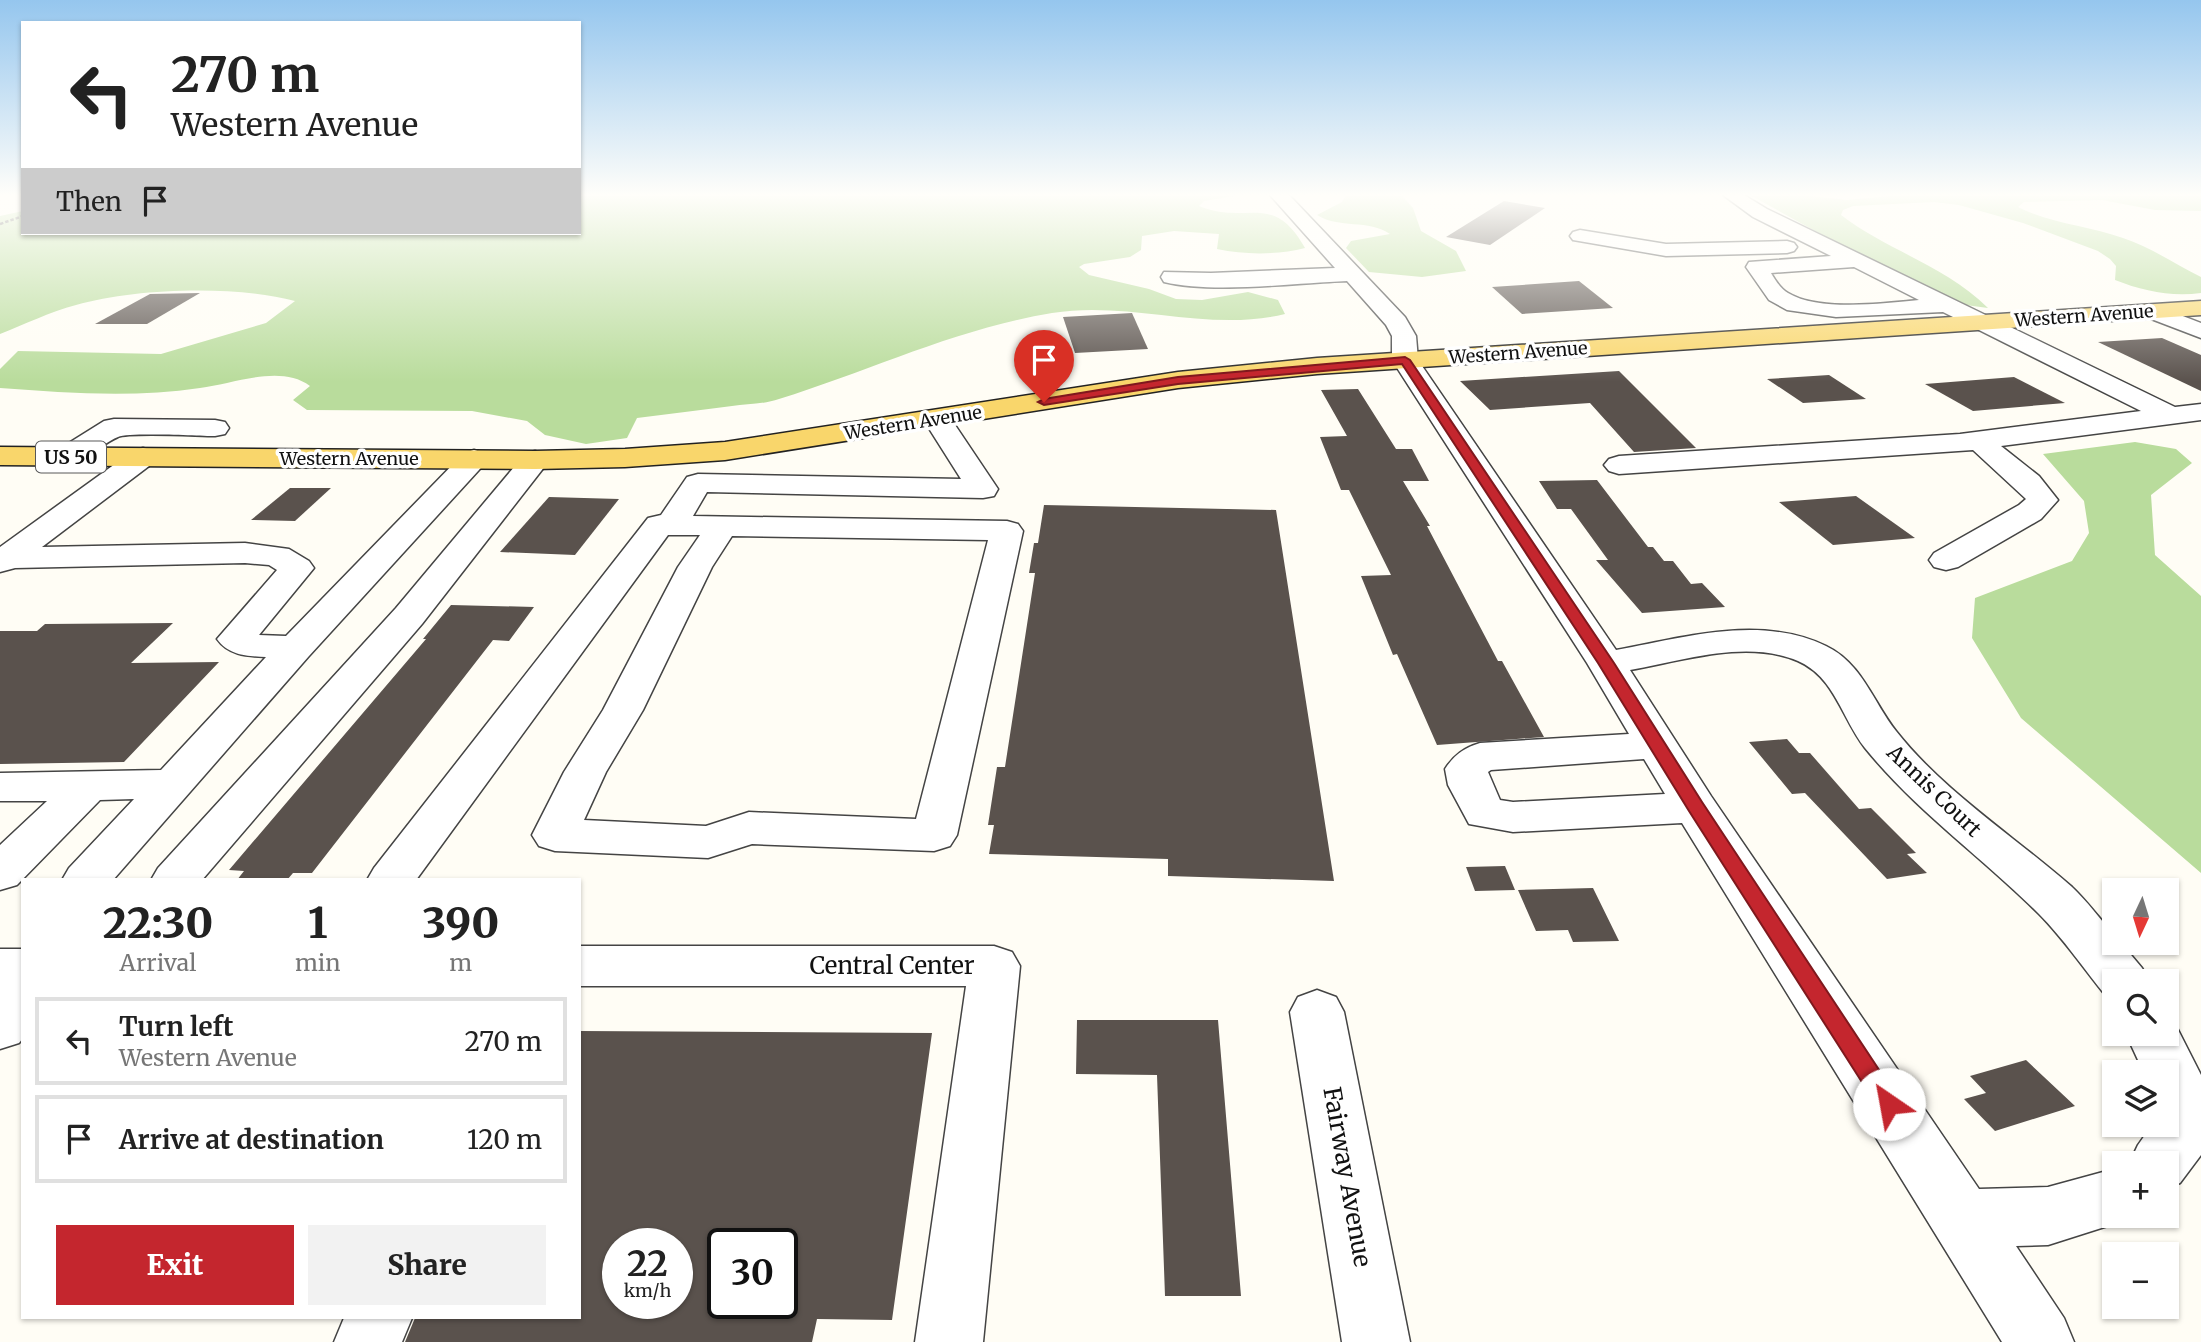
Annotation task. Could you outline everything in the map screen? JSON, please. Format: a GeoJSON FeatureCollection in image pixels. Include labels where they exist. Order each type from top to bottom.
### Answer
{"type":"FeatureCollection","features":[{"type":"Feature","properties":{"kind":"main road","name":"Western Avenue"},"geometry":{"type":"LineString","coordinates":[[0,456],[535,460],[625,458],[725,451],[1178,380],[1405,360],[2201,308]]}},
{"type":"Feature","properties":{"kind":"street"},"geometry":{"type":"LineString","coordinates":[[1336,258],[1397,322],[1404,336],[1405,360],[1606,663],[1695,807],[1964,1219],[2040,1342]]}},
{"type":"Feature","properties":{"kind":"street"},"geometry":{"type":"LineString","coordinates":[[1800,258],[1758,267],[1778,296],[1793,304],[1887,310],[1944,305]]}},
{"type":"Feature","properties":{"kind":"street"},"geometry":{"type":"LineString","coordinates":[[1828,258],[1907,307]]}},
{"type":"Feature","properties":{"kind":"street"},"geometry":{"type":"LineString","coordinates":[[1842,258],[1857,261],[2171,416],[2201,434]]}},
{"type":"Feature","properties":{"kind":"street"},"geometry":{"type":"LineString","coordinates":[[1172,277],[1211,281],[1351,274]]}},
{"type":"Feature","properties":{"kind":"street"},"geometry":{"type":"LineString","coordinates":[[1815,307],[1860,331]]}},
{"type":"Feature","properties":{"kind":"street"},"geometry":{"type":"LineString","coordinates":[[2154,312],[2201,331]]}},
{"type":"Feature","properties":{"kind":"street"},"geometry":{"type":"LineString","coordinates":[[1619,465],[1980,440],[2201,412]]}},
{"type":"Feature","properties":{"kind":"street"},"geometry":{"type":"LineString","coordinates":[[937,419],[984,489],[974,531]]}},
{"type":"Feature","properties":{"kind":"street"},"geometry":{"type":"LineString","coordinates":[[66,457],[114,426],[215,428]]}},
{"type":"Feature","properties":{"kind":"street"},"geometry":{"type":"LineString","coordinates":[[1946,560],[2030,512],[2042,500],[2035,487],[1987,450],[1980,440]]}},
{"type":"Feature","properties":{"kind":"street"},"geometry":{"type":"LineString","coordinates":[[2,559],[143,457]]}},
{"type":"Feature","properties":{"kind":"street"},"geometry":{"type":"LineString","coordinates":[[88,878],[296,648],[474,459]]}},
{"type":"Feature","properties":{"kind":"street"},"geometry":{"type":"LineString","coordinates":[[177,878],[435,583],[535,460]]}},
{"type":"Feature","properties":{"kind":"street"},"geometry":{"type":"LineString","coordinates":[[1773,480],[2004,463]]}},
{"type":"Feature","properties":{"kind":"street"},"geometry":{"type":"LineString","coordinates":[[671,525],[698,483],[984,489]]}},
{"type":"Feature","properties":{"kind":"street"},"geometry":{"type":"LineString","coordinates":[[393,878],[659,525],[671,525],[722,526],[974,531],[1007,531],[934,835],[749,828],[708,842],[555,835],[585,772],[623,710],[695,567],[722,526]]}},
{"type":"Feature","properties":{"kind":"street"},"geometry":{"type":"LineString","coordinates":[[2,559],[245,553],[277,556],[297,568],[236,639],[247,645],[296,648]]}},
{"type":"Feature","properties":{"kind":"street"},"geometry":{"type":"LineString","coordinates":[[358,583],[435,583]]}},
{"type":"Feature","properties":{"kind":"street","name":"Annis Court"},"geometry":{"type":"LineString","coordinates":[[1606,663],[1731,640],[1777,643],[1813,654],[1839,674],[1859,702],[1879,738],[1925,787],[2057,902],[2113,969]]}},
{"type":"Feature","properties":{"kind":"street"},"geometry":{"type":"LineString","coordinates":[[1658,745],[1480,757],[1466,769],[1485,813],[1513,817],[1695,807]]}},
{"type":"Feature","properties":{"kind":"street"},"geometry":{"type":"LineString","coordinates":[[0,873],[89,785]]}},
{"type":"Feature","properties":{"kind":"street"},"geometry":{"type":"LineString","coordinates":[[0,787],[172,785]]}},
{"type":"Feature","properties":{"kind":"street","name":"Central Center"},"geometry":{"type":"LineString","coordinates":[[581,966],[994,965],[949,1342]]}},
{"type":"Feature","properties":{"kind":"street"},"geometry":{"type":"LineString","coordinates":[[0,969],[21,970]]}},
{"type":"Feature","properties":{"kind":"street"},"geometry":{"type":"LineString","coordinates":[[0,1027],[21,1003]]}},
{"type":"Feature","properties":{"kind":"street","name":"Fairway Avenue"},"geometry":{"type":"LineString","coordinates":[[1317,1012],[1376,1342]]}},
{"type":"Feature","properties":{"kind":"street"},"geometry":{"type":"LineString","coordinates":[[2159,1046],[2176,1081],[2182,1133],[2168,1151]]}},
{"type":"Feature","properties":{"kind":"street"},"geometry":{"type":"LineString","coordinates":[[1964,1219],[2048,1216],[2102,1200]]}},
{"type":"Feature","properties":{"kind":"street"},"geometry":{"type":"LineString","coordinates":[[368,1342],[379,1319]]}},
{"type":"Feature","properties":{"kind":"green space"},"geometry":{"type":"Polygon","coordinates":[[[0,258],[1126,258],[1079,267],[1089,275],[1149,289],[1176,299],[1202,300],[1248,292],[1278,300],[1285,314],[1227,320],[1110,310],[1052,313],[981,329],[774,401],[637,418],[627,438],[586,444],[545,435],[527,421],[472,411],[307,410],[293,400],[310,386],[285,376],[256,377],[200,388],[150,393],[75,393],[0,388],[0,369],[18,351],[161,354],[266,323],[295,301],[271,296],[215,291],[127,295],[66,308],[0,334],[0,258]]]}},
{"type":"Feature","properties":{"kind":"green space"},"geometry":{"type":"Polygon","coordinates":[[[1355,258],[1459,258],[1466,271],[1422,277],[1369,272],[1355,258]]]}},
{"type":"Feature","properties":{"kind":"green space"},"geometry":{"type":"Polygon","coordinates":[[[1865,258],[1912,258],[1954,281],[1988,308],[1958,304],[1927,286],[1865,258]]]}},
{"type":"Feature","properties":{"kind":"green space"},"geometry":{"type":"Polygon","coordinates":[[[2108,258],[2165,258],[2201,277],[2201,293],[2168,294],[2115,280],[2116,266],[2108,258]]]}},
{"type":"Feature","properties":{"kind":"green space"},"geometry":{"type":"Polygon","coordinates":[[[2135,442],[2176,449],[2192,463],[2151,495],[2155,555],[2201,596],[2201,873],[2021,718],[1972,638],[1975,598],[2072,561],[2089,533],[2084,501],[2043,454],[2135,442]]]}},
{"type":"Feature","properties":{"kind":"building"},"geometry":{"type":"Polygon","coordinates":[[[1579,281],[1613,308],[1522,314],[1492,287],[1579,281]]]}},
{"type":"Feature","properties":{"kind":"building"},"geometry":{"type":"Polygon","coordinates":[[[200,293],[147,324],[95,324],[150,294],[200,293]]]}},
{"type":"Feature","properties":{"kind":"building"},"geometry":{"type":"Polygon","coordinates":[[[1132,313],[1148,349],[1075,353],[1063,317],[1132,313]]]}},
{"type":"Feature","properties":{"kind":"building"},"geometry":{"type":"Polygon","coordinates":[[[2162,338],[2201,355],[2201,391],[2098,342],[2162,338]]]}},
{"type":"Feature","properties":{"kind":"building"},"geometry":{"type":"Polygon","coordinates":[[[1619,371],[1696,448],[1634,452],[1590,403],[1490,410],[1460,381],[1619,371]]]}},
{"type":"Feature","properties":{"kind":"building"},"geometry":{"type":"Polygon","coordinates":[[[1829,375],[1866,399],[1803,403],[1767,379],[1829,375]]]}},
{"type":"Feature","properties":{"kind":"building"},"geometry":{"type":"Polygon","coordinates":[[[2014,377],[2065,403],[1973,411],[1925,384],[2014,377]]]}},
{"type":"Feature","properties":{"kind":"building"},"geometry":{"type":"Polygon","coordinates":[[[1358,389],[1396,449],[1412,449],[1429,481],[1403,481],[1430,526],[1427,526],[1498,661],[1502,661],[1544,737],[1437,745],[1397,654],[1393,655],[1361,576],[1391,575],[1349,490],[1341,490],[1320,437],[1347,436],[1321,390],[1358,389]]]}},
{"type":"Feature","properties":{"kind":"building"},"geometry":{"type":"Polygon","coordinates":[[[1597,480],[1648,547],[1653,547],[1664,561],[1673,561],[1691,584],[1702,583],[1725,607],[1642,613],[1596,560],[1608,560],[1571,509],[1557,509],[1539,481],[1597,480]]]}},
{"type":"Feature","properties":{"kind":"building"},"geometry":{"type":"Polygon","coordinates":[[[290,488],[331,488],[295,521],[251,520],[290,488]]]}},
{"type":"Feature","properties":{"kind":"building"},"geometry":{"type":"Polygon","coordinates":[[[1856,496],[1915,538],[1833,545],[1779,502],[1856,496]]]}},
{"type":"Feature","properties":{"kind":"building"},"geometry":{"type":"Polygon","coordinates":[[[549,497],[619,499],[575,555],[500,552],[549,497]]]}},
{"type":"Feature","properties":{"kind":"building"},"geometry":{"type":"Polygon","coordinates":[[[1044,505],[1276,510],[1334,881],[1168,876],[1168,859],[989,854],[994,825],[988,825],[997,767],[1005,767],[1035,573],[1029,573],[1034,543],[1038,543],[1044,505]]]}},
{"type":"Feature","properties":{"kind":"building"},"geometry":{"type":"Polygon","coordinates":[[[451,605],[534,607],[509,641],[493,640],[312,873],[293,873],[289,878],[239,878],[244,871],[229,870],[426,639],[423,639],[451,605]]]}},
{"type":"Feature","properties":{"kind":"building"},"geometry":{"type":"Polygon","coordinates":[[[173,623],[131,663],[219,662],[124,762],[0,764],[0,631],[37,631],[45,624],[173,623]]]}},
{"type":"Feature","properties":{"kind":"building"},"geometry":{"type":"Polygon","coordinates":[[[1787,739],[1799,753],[1810,753],[1859,809],[1871,808],[1916,853],[1907,854],[1927,873],[1887,879],[1805,793],[1792,794],[1749,742],[1787,739]]]}},
{"type":"Feature","properties":{"kind":"building"},"geometry":{"type":"Polygon","coordinates":[[[1505,866],[1515,890],[1475,891],[1466,867],[1505,866]]]}},
{"type":"Feature","properties":{"kind":"building"},"geometry":{"type":"Polygon","coordinates":[[[1593,888],[1619,941],[1573,942],[1568,930],[1536,931],[1518,890],[1593,888]]]}},
{"type":"Feature","properties":{"kind":"building"},"geometry":{"type":"Polygon","coordinates":[[[1077,1020],[1218,1020],[1241,1296],[1165,1296],[1157,1075],[1076,1074],[1077,1020]]]}},
{"type":"Feature","properties":{"kind":"building"},"geometry":{"type":"Polygon","coordinates":[[[581,1031],[932,1033],[892,1320],[817,1319],[812,1342],[405,1342],[415,1319],[581,1319],[581,1031]]]}},
{"type":"Feature","properties":{"kind":"building"},"geometry":{"type":"Polygon","coordinates":[[[2026,1060],[2075,1106],[1995,1131],[1964,1099],[1986,1093],[1970,1076],[2026,1060]]]}},
{"type":"Feature","properties":{"kind":"route"},"geometry":{"type":"LineString","coordinates":[[1044,402],[1178,380],[1405,360],[1606,663],[1695,807],[1889,1104]]}}]}
